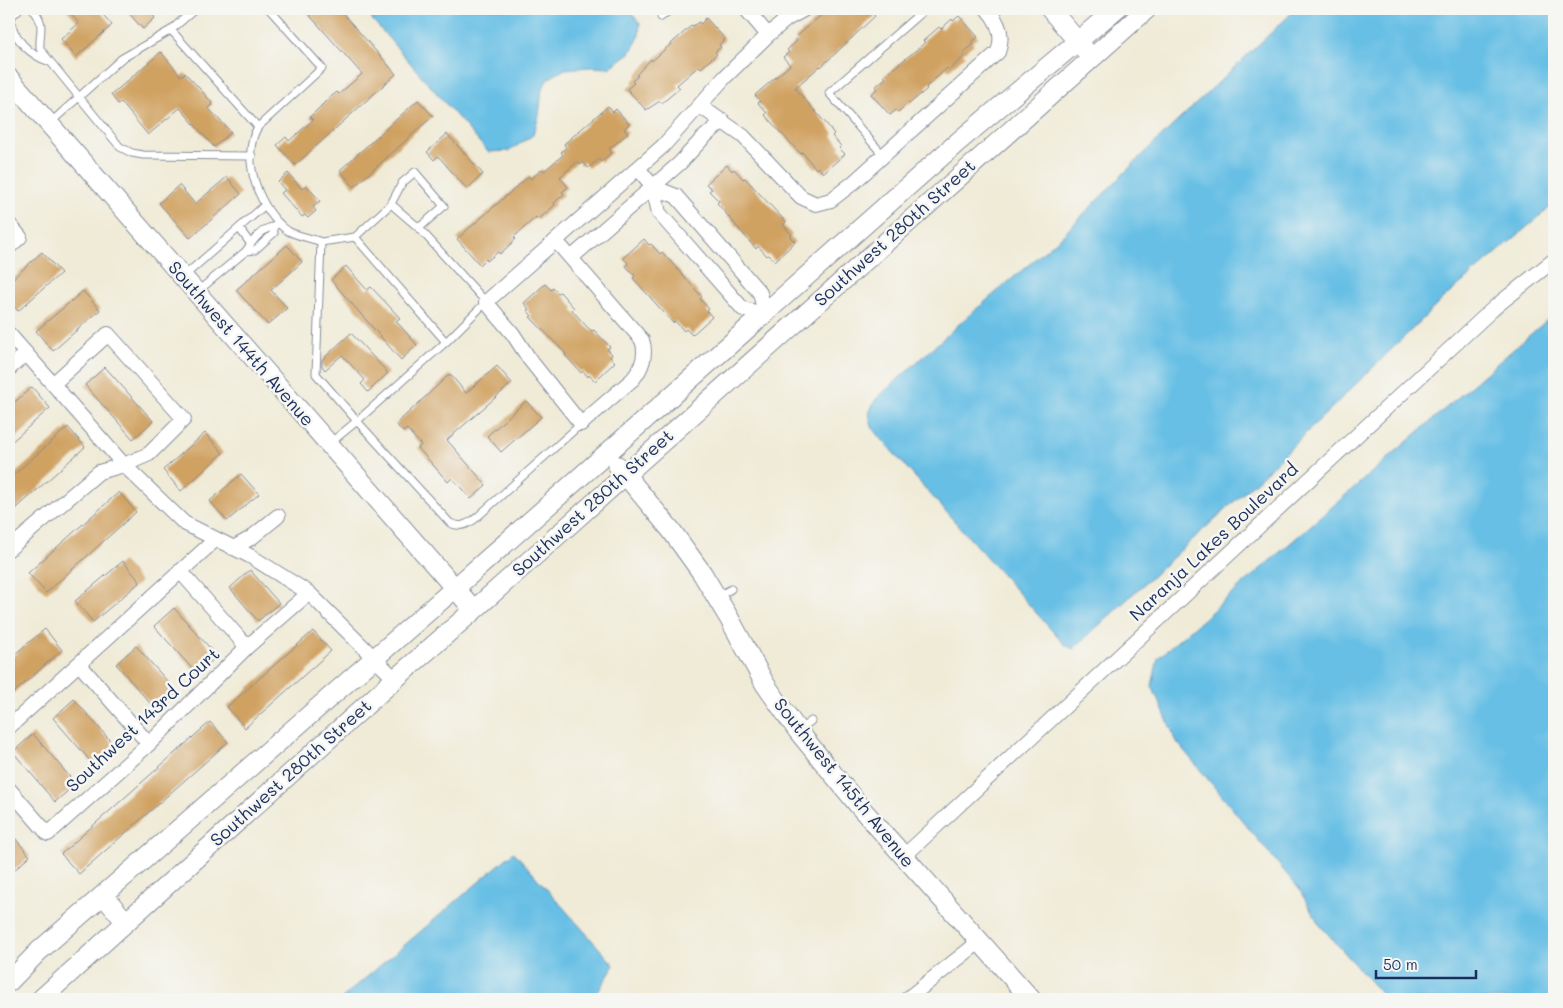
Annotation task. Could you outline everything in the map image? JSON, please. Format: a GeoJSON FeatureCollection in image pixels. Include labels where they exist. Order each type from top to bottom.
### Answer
{"type":"FeatureCollection","features":[{"type":"Feature","properties":{"kind":"street"},"geometry":{"type":"LineString","coordinates":[[746,9],[768,35]]}},
{"type":"Feature","properties":{"kind":"street"},"geometry":{"type":"LineString","coordinates":[[556,241],[642,340],[645,348],[640,371],[581,424],[530,360],[513,334],[486,302],[663,146],[725,77],[768,35],[783,14],[805,9]]}},
{"type":"Feature","properties":{"kind":"street"},"geometry":{"type":"LineString","coordinates":[[700,106],[723,120],[743,136],[801,197],[816,204],[832,200],[998,52],[1001,44],[1001,35],[993,15],[987,9]]}},
{"type":"Feature","properties":{"kind":"street"},"geometry":{"type":"LineString","coordinates":[[1050,9],[1092,57]]}},
{"type":"Feature","properties":{"kind":"street","name":"Southwest 280th Street"},"geometry":{"type":"LineString","coordinates":[[9,982],[39,951],[455,588],[979,124],[1116,9]]}},
{"type":"Feature","properties":{"kind":"street","name":"Southwest 280th Street"},"geometry":{"type":"LineString","coordinates":[[41,999],[394,679],[474,610],[1147,9]]}},
{"type":"Feature","properties":{"kind":"street","name":"Southwest 144th Avenue"},"geometry":{"type":"LineString","coordinates":[[9,78],[474,610]]}},
{"type":"Feature","properties":{"kind":"street"},"geometry":{"type":"LineString","coordinates":[[571,258],[680,163],[723,120]]}},
{"type":"Feature","properties":{"kind":"street"},"geometry":{"type":"LineString","coordinates":[[979,124],[998,142]]}},
{"type":"Feature","properties":{"kind":"street"},"geometry":{"type":"LineString","coordinates":[[638,168],[653,187],[659,212],[743,309],[765,314]]}},
{"type":"Feature","properties":{"kind":"street"},"geometry":{"type":"LineString","coordinates":[[653,187],[676,196],[760,293],[765,314],[780,335]]}},
{"type":"Feature","properties":{"kind":"street"},"geometry":{"type":"LineString","coordinates":[[9,224],[20,237],[9,247]]}},
{"type":"Feature","properties":{"kind":"street","name":"Naranja Lakes Boulevard"},"geometry":{"type":"LineString","coordinates":[[903,856],[1495,307],[1554,260]]}},
{"type":"Feature","properties":{"kind":"street"},"geometry":{"type":"LineString","coordinates":[[9,334],[124,465],[184,523],[250,556],[309,593],[394,679]]}},
{"type":"Feature","properties":{"kind":"street"},"geometry":{"type":"LineString","coordinates":[[9,549],[99,472],[124,465],[149,454],[184,419],[108,334],[53,384]]}},
{"type":"Feature","properties":{"kind":"street"},"geometry":{"type":"LineString","coordinates":[[9,369],[26,353]]}},
{"type":"Feature","properties":{"kind":"street","name":"Southwest 145th Avenue"},"geometry":{"type":"LineString","coordinates":[[608,453],[671,530],[702,573],[724,593],[762,680],[804,726],[847,792],[1031,999]]}},
{"type":"Feature","properties":{"kind":"street"},"geometry":{"type":"LineString","coordinates":[[233,548],[251,538],[278,516]]}},
{"type":"Feature","properties":{"kind":"street"},"geometry":{"type":"LineString","coordinates":[[9,727],[215,540]]}},
{"type":"Feature","properties":{"kind":"street"},"geometry":{"type":"LineString","coordinates":[[180,571],[247,647]]}},
{"type":"Feature","properties":{"kind":"street","name":"Southwest 143rd Court"},"geometry":{"type":"LineString","coordinates":[[9,789],[48,834],[149,744],[247,647],[309,593]]}},
{"type":"Feature","properties":{"kind":"street"},"geometry":{"type":"LineString","coordinates":[[79,664],[149,744]]}},
{"type":"Feature","properties":{"kind":"street"},"geometry":{"type":"LineString","coordinates":[[213,799],[234,825]]}},
{"type":"Feature","properties":{"kind":"street"},"geometry":{"type":"LineString","coordinates":[[103,895],[126,922]]}},
{"type":"Feature","properties":{"kind":"street"},"geometry":{"type":"LineString","coordinates":[[907,999],[979,942]]}},
{"type":"Feature","properties":{"kind":"lane"},"geometry":{"type":"LineString","coordinates":[[18,9],[11,16],[11,25],[16,35],[30,53],[50,63]]}},
{"type":"Feature","properties":{"kind":"lane"},"geometry":{"type":"LineString","coordinates":[[33,9],[39,17],[42,26],[39,38],[40,49],[120,147],[132,153],[143,155],[252,156]]}},
{"type":"Feature","properties":{"kind":"lane"},"geometry":{"type":"LineString","coordinates":[[48,124],[121,59],[171,30],[196,9]]}},
{"type":"Feature","properties":{"kind":"lane"},"geometry":{"type":"LineString","coordinates":[[269,9],[322,68],[258,127],[254,134],[252,156],[254,181],[260,198],[279,223],[289,231],[321,242],[355,236],[391,204],[402,183],[415,172],[444,206],[419,228]]}},
{"type":"Feature","properties":{"kind":"lane"},"geometry":{"type":"LineString","coordinates":[[661,18],[671,9]]}},
{"type":"Feature","properties":{"kind":"lane"},"geometry":{"type":"LineString","coordinates":[[883,155],[829,93],[925,9]]}},
{"type":"Feature","properties":{"kind":"lane"},"geometry":{"type":"LineString","coordinates":[[171,30],[258,127]]}},
{"type":"Feature","properties":{"kind":"lane"},"geometry":{"type":"LineString","coordinates":[[329,445],[446,342],[486,302],[419,228],[391,204]]}},
{"type":"Feature","properties":{"kind":"lane"},"geometry":{"type":"LineString","coordinates":[[182,278],[265,205]]}},
{"type":"Feature","properties":{"kind":"lane"},"geometry":{"type":"LineString","coordinates":[[196,293],[246,251],[250,243],[268,228],[273,228],[279,223]]}},
{"type":"Feature","properties":{"kind":"lane"},"geometry":{"type":"LineString","coordinates":[[238,228],[250,243]]}},
{"type":"Feature","properties":{"kind":"lane"},"geometry":{"type":"LineString","coordinates":[[246,251],[255,250],[274,233],[273,228]]}},
{"type":"Feature","properties":{"kind":"lane"},"geometry":{"type":"LineString","coordinates":[[355,236],[446,342]]}},
{"type":"Feature","properties":{"kind":"lane"},"geometry":{"type":"LineString","coordinates":[[321,242],[316,374],[450,523],[457,526],[466,525],[475,519],[581,424]]}},
{"type":"Feature","properties":{"kind":"water"},"geometry":{"type":"Polygon","coordinates":[[[363,9],[627,9],[640,23],[639,37],[630,53],[609,68],[565,69],[548,79],[542,89],[539,116],[533,135],[509,151],[488,152],[363,9]]]}},
{"type":"Feature","properties":{"kind":"water"},"geometry":{"type":"Polygon","coordinates":[[[1296,9],[1554,9],[1554,204],[1445,297],[1263,475],[1073,649],[1064,644],[890,449],[872,427],[869,413],[876,399],[967,317],[1060,238],[1145,152],[1296,9]]]}},
{"type":"Feature","properties":{"kind":"water"},"geometry":{"type":"Polygon","coordinates":[[[1554,314],[1554,999],[1386,999],[1319,924],[1299,889],[1177,742],[1152,686],[1158,658],[1554,314]]]}},
{"type":"Feature","properties":{"kind":"water"},"geometry":{"type":"Polygon","coordinates":[[[514,852],[614,965],[594,999],[341,999],[514,852]]]}},
{"type":"Feature","properties":{"kind":"building"},"geometry":{"type":"Polygon","coordinates":[[[66,9],[98,9],[112,25],[76,57],[61,39],[79,23],[66,9]]]}},
{"type":"Feature","properties":{"kind":"building"},"geometry":{"type":"Polygon","coordinates":[[[125,9],[160,9],[153,15],[155,18],[143,29],[125,9]]]}},
{"type":"Feature","properties":{"kind":"building"},"geometry":{"type":"Polygon","coordinates":[[[304,9],[339,9],[396,74],[295,165],[277,145],[286,137],[289,141],[313,120],[310,117],[328,99],[337,92],[339,94],[362,74],[304,9]]]}},
{"type":"Feature","properties":{"kind":"building"},"geometry":{"type":"Polygon","coordinates":[[[828,9],[868,9],[875,16],[821,67],[795,88],[829,127],[834,134],[832,136],[841,146],[839,148],[845,154],[823,173],[818,167],[816,169],[802,152],[801,154],[765,115],[767,113],[758,103],[760,101],[755,95],[790,65],[783,57],[789,52],[787,50],[797,41],[795,38],[828,9]]]}},
{"type":"Feature","properties":{"kind":"building"},"geometry":{"type":"Polygon","coordinates":[[[959,16],[978,37],[972,42],[974,44],[963,53],[965,56],[949,70],[947,68],[926,87],[927,89],[898,112],[896,110],[890,115],[871,94],[877,89],[875,87],[886,78],[884,76],[920,47],[925,42],[923,41],[939,27],[941,29],[952,19],[953,21],[959,16]]]}},
{"type":"Feature","properties":{"kind":"building"},"geometry":{"type":"Polygon","coordinates":[[[706,18],[725,39],[719,45],[721,47],[715,52],[717,54],[701,68],[699,66],[677,85],[680,88],[662,103],[660,101],[646,110],[627,89],[634,83],[632,81],[651,59],[652,61],[692,25],[699,22],[701,24],[706,18]]]}},
{"type":"Feature","properties":{"kind":"building"},"geometry":{"type":"Polygon","coordinates":[[[161,52],[181,76],[185,73],[201,90],[213,104],[208,108],[231,132],[214,147],[180,108],[148,135],[121,102],[118,104],[111,95],[161,52]]]}},
{"type":"Feature","properties":{"kind":"building"},"geometry":{"type":"Polygon","coordinates":[[[418,100],[433,116],[354,187],[340,170],[418,100]]]}},
{"type":"Feature","properties":{"kind":"building"},"geometry":{"type":"Polygon","coordinates":[[[608,106],[613,112],[616,109],[629,124],[624,129],[628,133],[609,149],[612,152],[601,162],[599,159],[588,168],[583,162],[581,165],[578,161],[560,177],[568,187],[562,192],[564,194],[554,203],[555,205],[538,220],[536,217],[514,237],[516,239],[500,254],[498,252],[480,265],[457,239],[529,176],[531,179],[542,169],[544,171],[563,155],[561,152],[566,148],[564,144],[608,106]]]}},
{"type":"Feature","properties":{"kind":"building"},"geometry":{"type":"Polygon","coordinates":[[[447,134],[483,174],[467,189],[438,156],[434,160],[427,152],[447,134]]]}},
{"type":"Feature","properties":{"kind":"building"},"geometry":{"type":"Polygon","coordinates":[[[727,165],[732,171],[734,169],[743,179],[745,178],[786,222],[783,225],[792,235],[790,237],[795,242],[775,261],[769,255],[767,256],[758,246],[756,249],[709,191],[712,189],[706,184],[727,165]]]}},
{"type":"Feature","properties":{"kind":"building"},"geometry":{"type":"Polygon","coordinates":[[[288,173],[302,189],[306,185],[320,201],[313,207],[316,211],[308,218],[305,215],[302,217],[281,193],[285,190],[278,182],[288,173]]]}},
{"type":"Feature","properties":{"kind":"building"},"geometry":{"type":"Polygon","coordinates":[[[227,177],[241,194],[190,238],[159,203],[179,185],[195,204],[227,177]]]}},
{"type":"Feature","properties":{"kind":"building"},"geometry":{"type":"Polygon","coordinates":[[[644,239],[660,254],[662,252],[702,297],[700,299],[709,309],[707,311],[712,317],[692,335],[686,329],[684,331],[675,321],[673,323],[633,278],[635,276],[626,266],[628,263],[623,258],[644,239]]]}},
{"type":"Feature","properties":{"kind":"building"},"geometry":{"type":"Polygon","coordinates":[[[287,245],[302,262],[271,290],[287,308],[268,325],[236,290],[287,245]]]}},
{"type":"Feature","properties":{"kind":"building"},"geometry":{"type":"Polygon","coordinates":[[[42,252],[61,273],[18,311],[9,301],[9,282],[42,252]]]}},
{"type":"Feature","properties":{"kind":"building"},"geometry":{"type":"Polygon","coordinates":[[[346,266],[367,290],[371,287],[400,318],[396,321],[417,345],[401,360],[331,280],[346,266]]]}},
{"type":"Feature","properties":{"kind":"building"},"geometry":{"type":"Polygon","coordinates":[[[545,284],[551,290],[553,288],[558,293],[560,292],[587,327],[592,331],[594,330],[610,347],[607,349],[612,354],[610,357],[615,362],[595,381],[583,371],[581,373],[566,354],[530,317],[532,316],[527,310],[529,309],[524,303],[545,284]]]}},
{"type":"Feature","properties":{"kind":"building"},"geometry":{"type":"Polygon","coordinates":[[[83,291],[100,310],[53,351],[36,331],[83,291]]]}},
{"type":"Feature","properties":{"kind":"building"},"geometry":{"type":"Polygon","coordinates":[[[351,333],[388,373],[368,392],[361,384],[365,380],[342,355],[325,370],[322,366],[322,360],[351,333]]]}},
{"type":"Feature","properties":{"kind":"building"},"geometry":{"type":"Polygon","coordinates":[[[497,366],[512,383],[447,440],[486,485],[471,499],[452,478],[448,482],[418,448],[421,445],[407,429],[403,432],[396,424],[450,374],[466,393],[497,366]]]}},
{"type":"Feature","properties":{"kind":"building"},"geometry":{"type":"Polygon","coordinates":[[[105,367],[153,421],[133,439],[85,385],[105,367]]]}},
{"type":"Feature","properties":{"kind":"building"},"geometry":{"type":"Polygon","coordinates":[[[32,387],[50,408],[9,444],[9,407],[32,387]]]}},
{"type":"Feature","properties":{"kind":"building"},"geometry":{"type":"Polygon","coordinates":[[[526,401],[541,417],[501,452],[487,436],[526,401]]]}},
{"type":"Feature","properties":{"kind":"building"},"geometry":{"type":"Polygon","coordinates":[[[68,427],[85,447],[9,515],[9,479],[68,427]]]}},
{"type":"Feature","properties":{"kind":"building"},"geometry":{"type":"Polygon","coordinates":[[[205,433],[223,453],[181,491],[163,470],[205,433]]]}},
{"type":"Feature","properties":{"kind":"building"},"geometry":{"type":"Polygon","coordinates":[[[241,474],[259,494],[227,521],[210,501],[241,474]]]}},
{"type":"Feature","properties":{"kind":"building"},"geometry":{"type":"Polygon","coordinates":[[[119,492],[136,512],[46,593],[28,573],[119,492]]]}},
{"type":"Feature","properties":{"kind":"building"},"geometry":{"type":"Polygon","coordinates":[[[123,561],[140,582],[93,622],[75,601],[123,561]]]}},
{"type":"Feature","properties":{"kind":"building"},"geometry":{"type":"Polygon","coordinates":[[[250,570],[279,603],[258,621],[230,588],[250,570]]]}},
{"type":"Feature","properties":{"kind":"building"},"geometry":{"type":"Polygon","coordinates":[[[174,608],[217,656],[197,674],[154,626],[174,608]]]}},
{"type":"Feature","properties":{"kind":"building"},"geometry":{"type":"Polygon","coordinates":[[[45,629],[62,650],[9,697],[9,659],[45,629]]]}},
{"type":"Feature","properties":{"kind":"building"},"geometry":{"type":"Polygon","coordinates":[[[313,631],[331,651],[245,728],[227,707],[313,631]]]}},
{"type":"Feature","properties":{"kind":"building"},"geometry":{"type":"Polygon","coordinates":[[[136,646],[177,692],[156,710],[116,664],[136,646]]]}},
{"type":"Feature","properties":{"kind":"building"},"geometry":{"type":"Polygon","coordinates":[[[74,699],[114,745],[93,764],[53,718],[74,699]]]}},
{"type":"Feature","properties":{"kind":"building"},"geometry":{"type":"Polygon","coordinates":[[[210,722],[228,742],[79,874],[61,854],[210,722]]]}},
{"type":"Feature","properties":{"kind":"building"},"geometry":{"type":"Polygon","coordinates":[[[33,734],[76,784],[55,802],[13,752],[33,734]]]}},
{"type":"Feature","properties":{"kind":"building"},"geometry":{"type":"Polygon","coordinates":[[[9,831],[30,856],[9,875],[9,831]]]}}]}
